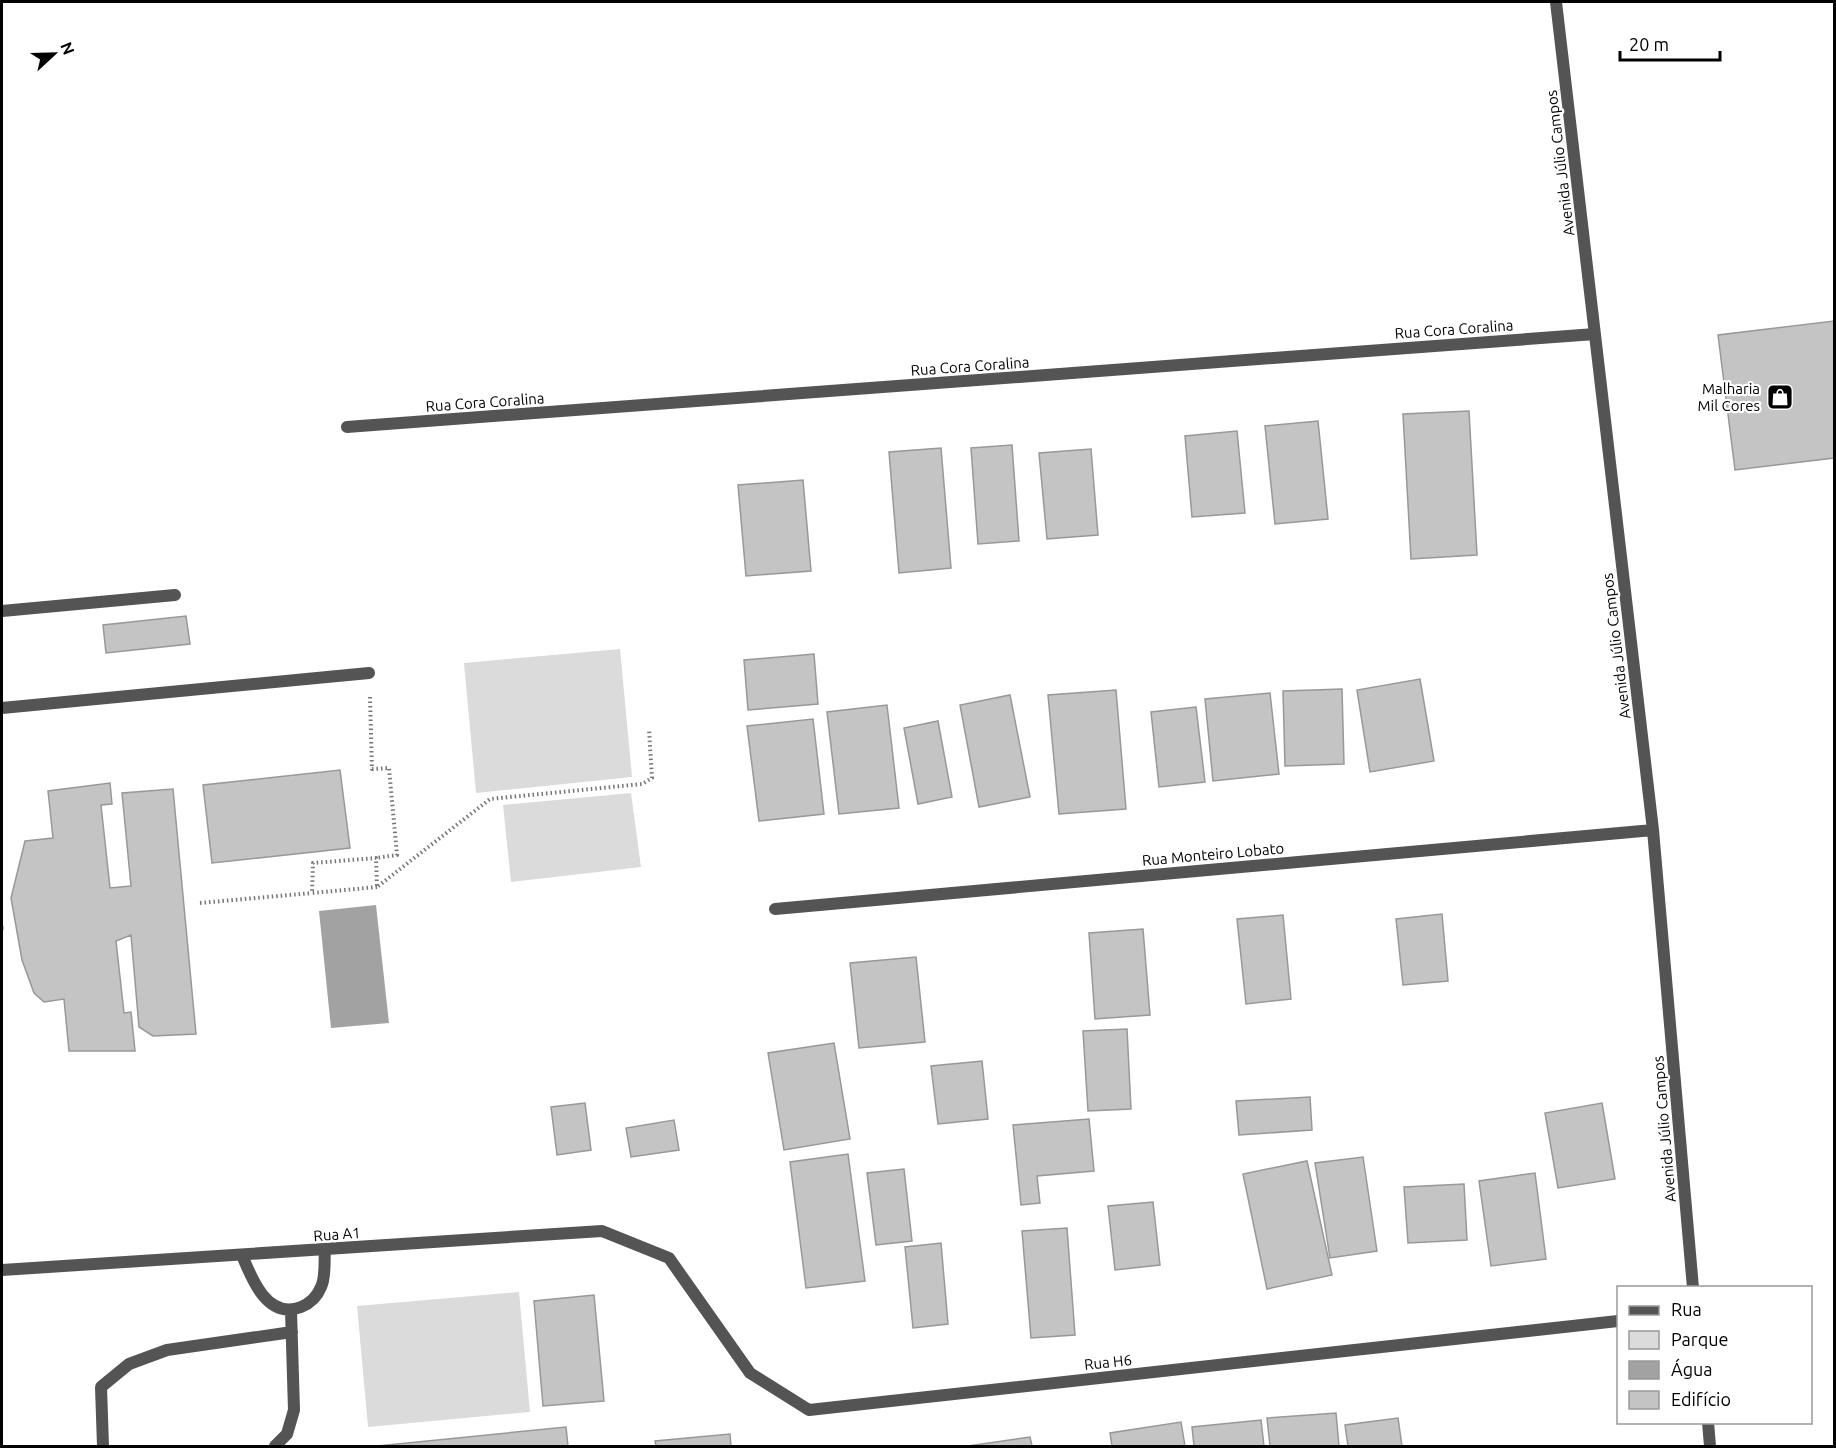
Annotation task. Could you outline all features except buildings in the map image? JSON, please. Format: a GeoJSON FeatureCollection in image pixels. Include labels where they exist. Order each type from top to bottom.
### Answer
{"type":"FeatureCollection","features":[{"type":"Feature","properties":{"kind":"street","name":"Avenida Júlio Campos"},"geometry":{"type":"LineString","coordinates":[[1556,2],[1653,830],[1693,1286]]}},
{"type":"Feature","properties":{"kind":"street","name":"Rua Cora Coralina"},"geometry":{"type":"LineString","coordinates":[[347,427],[1594,334]]}},
{"type":"Feature","properties":{"kind":"street"},"geometry":{"type":"LineString","coordinates":[[2,611],[175,595]]}},
{"type":"Feature","properties":{"kind":"street"},"geometry":{"type":"LineString","coordinates":[[2,708],[369,673]]}},
{"type":"Feature","properties":{"kind":"street","name":"Rua Monteiro Lobato"},"geometry":{"type":"LineString","coordinates":[[775,909],[1653,830]]}},
{"type":"Feature","properties":{"kind":"street","name":"Rua A1"},"geometry":{"type":"LineString","coordinates":[[2,1270],[602,1231],[669,1258]]}},
{"type":"Feature","properties":{"kind":"street"},"geometry":{"type":"LineString","coordinates":[[242,1255],[253,1284],[273,1306],[291,1311],[311,1303],[322,1286],[325,1250]]}},
{"type":"Feature","properties":{"kind":"street","name":"Rua H6"},"geometry":{"type":"LineString","coordinates":[[669,1258],[750,1374],[809,1410],[1617,1322]]}},
{"type":"Feature","properties":{"kind":"street"},"geometry":{"type":"LineString","coordinates":[[275,1446],[287,1434],[294,1410],[291,1311]]}},
{"type":"Feature","properties":{"kind":"street"},"geometry":{"type":"LineString","coordinates":[[103,1446],[101,1387],[129,1364],[167,1350],[292,1332]]}},
{"type":"Feature","properties":{"kind":"street"},"geometry":{"type":"LineString","coordinates":[[1708,1424],[1710,1446]]}},
{"type":"Feature","properties":{"kind":"path"},"geometry":{"type":"LineString","coordinates":[[312,893],[313,863],[397,855],[389,768],[372,769],[369,673]]}},
{"type":"Feature","properties":{"kind":"path"},"geometry":{"type":"LineString","coordinates":[[200,903],[377,887],[490,799],[642,784],[652,778],[649,729]]}},
{"type":"Feature","properties":{"kind":"path"},"geometry":{"type":"LineString","coordinates":[[376,858],[377,887]]}},
{"type":"Feature","properties":{"kind":"green space"},"geometry":{"type":"Polygon","coordinates":[[[620,649],[632,777],[476,793],[464,663],[620,649]]]}},
{"type":"Feature","properties":{"kind":"green space"},"geometry":{"type":"Polygon","coordinates":[[[631,793],[641,867],[511,882],[503,805],[631,793]]]}},
{"type":"Feature","properties":{"kind":"green space"},"geometry":{"type":"Polygon","coordinates":[[[519,1292],[530,1412],[368,1427],[357,1306],[519,1292]]]}},
{"type":"Feature","properties":{"kind":"water"},"geometry":{"type":"Polygon","coordinates":[[[376,905],[389,1023],[331,1028],[319,911],[376,905]]]}},
{"type":"Feature","properties":{"kind":"place","name":"Malharia Mil Cores"},"geometry":{"type":"Point","coordinates":[1780,397]}}]}
